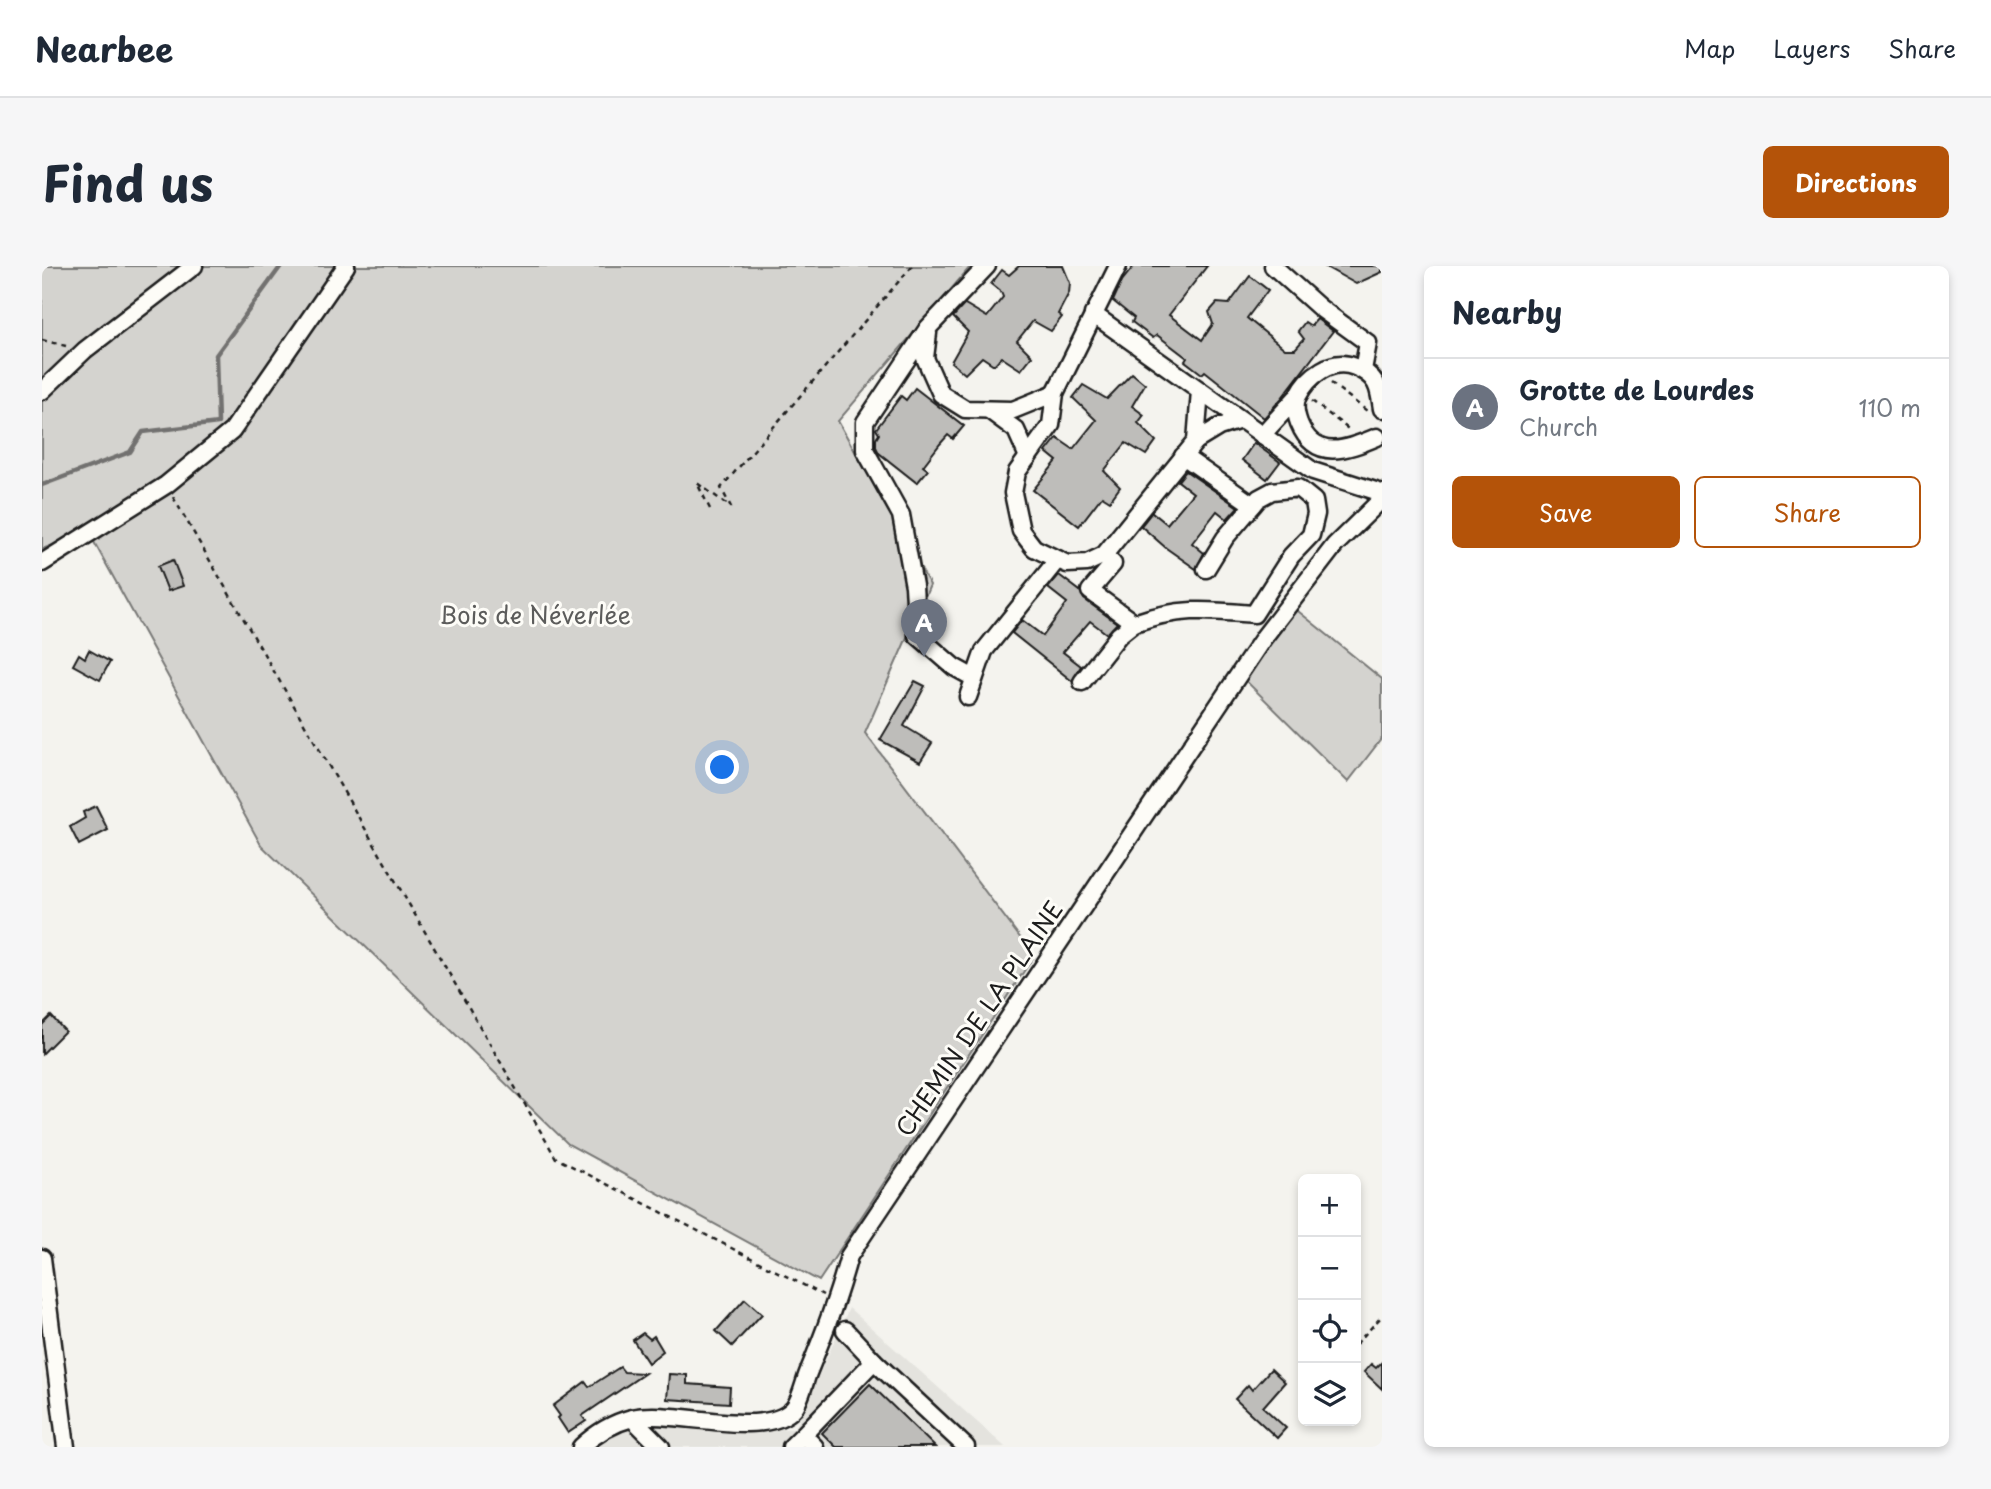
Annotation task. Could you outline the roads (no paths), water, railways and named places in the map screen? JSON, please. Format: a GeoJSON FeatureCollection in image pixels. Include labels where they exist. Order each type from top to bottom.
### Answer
{"type":"FeatureCollection","features":[{"type":"Feature","properties":{"kind":"street"},"geometry":{"type":"LineString","coordinates":[[42,391],[85,350],[194,266]]}},
{"type":"Feature","properties":{"kind":"street"},"geometry":{"type":"LineString","coordinates":[[42,563],[166,485],[232,431],[346,266]]}},
{"type":"Feature","properties":{"kind":"street"},"geometry":{"type":"LineString","coordinates":[[974,678],[954,667],[918,635],[914,586],[901,515],[865,450],[865,422],[928,328],[987,266]]}},
{"type":"Feature","properties":{"kind":"street"},"geometry":{"type":"LineString","coordinates":[[1118,266],[1055,393],[1051,425],[1017,472],[1013,494],[1021,531],[1034,548],[1067,564],[1087,563],[1104,555],[1196,441],[1219,427],[1241,420]]}},
{"type":"Feature","properties":{"kind":"street"},"geometry":{"type":"LineString","coordinates":[[1273,266],[1320,308],[1368,343],[1363,370]]}},
{"type":"Feature","properties":{"kind":"street"},"geometry":{"type":"LineString","coordinates":[[1093,314],[1313,471],[1382,493]]}},
{"type":"Feature","properties":{"kind":"street"},"geometry":{"type":"LineString","coordinates":[[928,328],[925,358],[941,394],[965,409],[1013,410],[1055,393]]}},
{"type":"Feature","properties":{"kind":"street"},"geometry":{"type":"LineString","coordinates":[[1262,435],[1317,372],[1335,364],[1348,364],[1363,370],[1379,387],[1378,427],[1345,449],[1332,450],[1310,442],[1296,415],[1299,395]]}},
{"type":"Feature","properties":{"kind":"street"},"geometry":{"type":"LineString","coordinates":[[1196,441],[1200,391]]}},
{"type":"Feature","properties":{"kind":"street"},"geometry":{"type":"LineString","coordinates":[[989,410],[1016,430],[1028,457]]}},
{"type":"Feature","properties":{"kind":"street"},"geometry":{"type":"LineString","coordinates":[[1183,456],[1252,505]]}},
{"type":"Feature","properties":{"kind":"street"},"geometry":{"type":"LineString","coordinates":[[1082,682],[1119,635],[1134,623],[1163,613],[1200,610],[1254,614],[1291,555],[1311,535],[1316,508],[1310,496],[1298,488],[1272,491],[1259,498],[1217,548],[1206,569]]}},
{"type":"Feature","properties":{"kind":"street","name":"CHEMIN DE LA PLAINE"},"geometry":{"type":"LineString","coordinates":[[581,1447],[595,1433],[632,1418],[665,1416],[757,1424],[780,1419],[795,1407],[837,1302],[849,1256],[1264,637],[1335,545],[1382,499]]}},
{"type":"Feature","properties":{"kind":"street"},"geometry":{"type":"LineString","coordinates":[[1104,555],[1113,564],[1090,591],[1134,623]]}},
{"type":"Feature","properties":{"kind":"street"},"geometry":{"type":"LineString","coordinates":[[968,697],[984,651],[1058,559]]}},
{"type":"Feature","properties":{"kind":"street"},"geometry":{"type":"LineString","coordinates":[[42,1258],[66,1447]]}},
{"type":"Feature","properties":{"kind":"street"},"geometry":{"type":"LineString","coordinates":[[845,1330],[874,1361],[966,1447]]}},
{"type":"Feature","properties":{"kind":"street"},"geometry":{"type":"LineString","coordinates":[[815,1447],[797,1441],[874,1361]]}},
{"type":"Feature","properties":{"kind":"street"},"geometry":{"type":"LineString","coordinates":[[632,1418],[661,1447]]}},
{"type":"Feature","properties":{"kind":"waterway"},"geometry":{"type":"LineString","coordinates":[[42,485],[130,452],[143,432],[218,423],[216,355],[281,266]]}},
{"type":"Feature","properties":{"kind":"place","name":"Grotte de Lourdes"},"geometry":{"type":"Point","coordinates":[924,657]}},
{"type":"Feature","properties":{"kind":"park label","name":"Bois de Néverlée"},"geometry":{"type":"Point","coordinates":[535,616]}}]}
